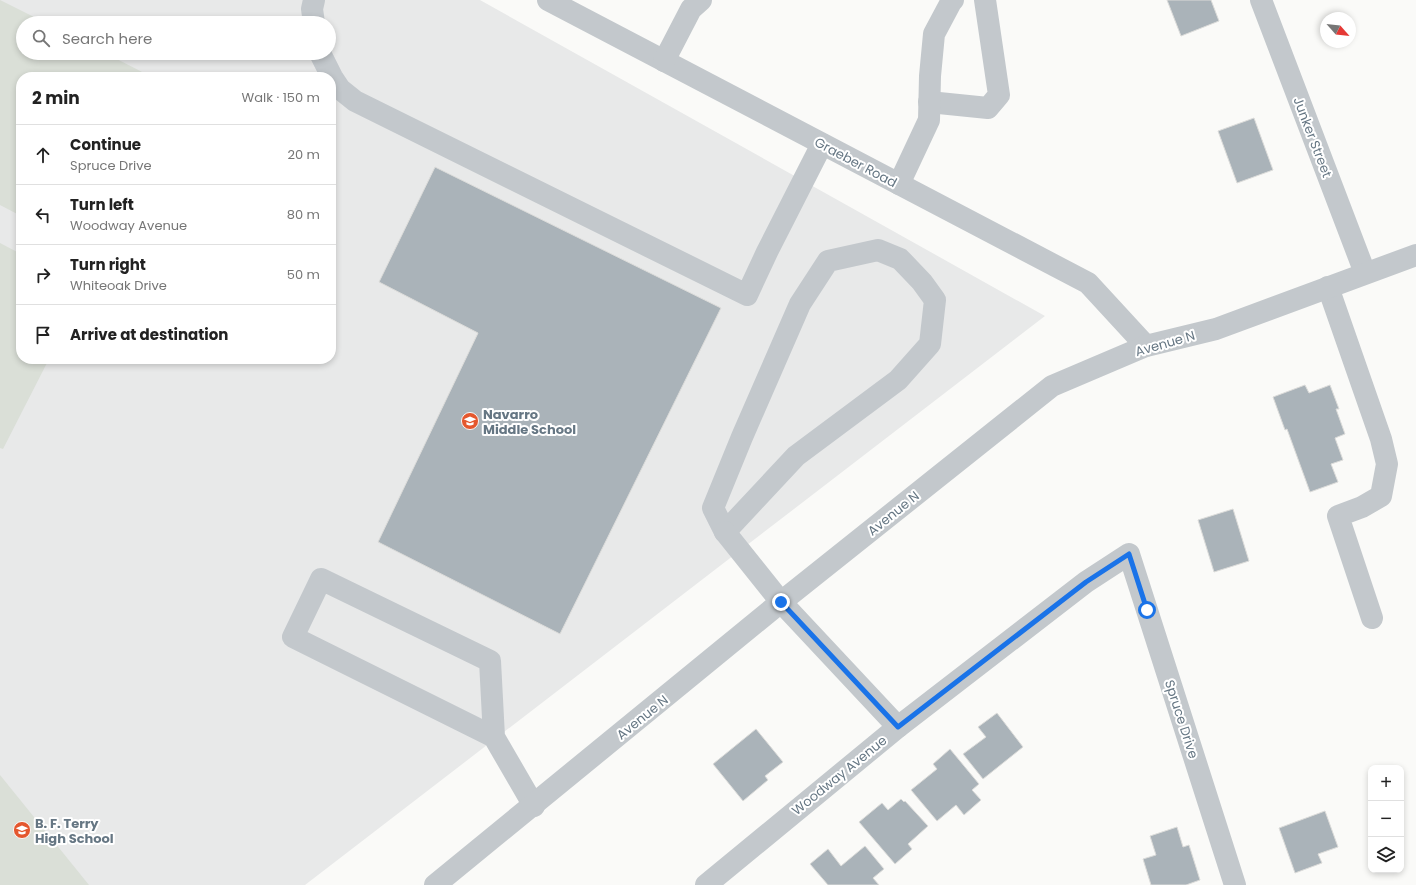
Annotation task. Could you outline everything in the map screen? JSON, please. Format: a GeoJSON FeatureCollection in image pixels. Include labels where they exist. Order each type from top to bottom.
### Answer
{"type":"FeatureCollection","features":[{"type":"Feature","properties":{"kind":"street"},"geometry":{"type":"LineString","coordinates":[[313,16],[312,9],[314,0]]}},
{"type":"Feature","properties":{"kind":"street","name":"Graeber Road"},"geometry":{"type":"LineString","coordinates":[[548,0],[1088,283],[1146,346]]}},
{"type":"Feature","properties":{"kind":"street"},"geometry":{"type":"LineString","coordinates":[[664,61],[691,9],[701,0]]}},
{"type":"Feature","properties":{"kind":"street"},"geometry":{"type":"LineString","coordinates":[[899,184],[929,120],[934,34],[950,2],[953,0]]}},
{"type":"Feature","properties":{"kind":"street"},"geometry":{"type":"LineString","coordinates":[[929,102],[988,108],[999,95],[985,0]]}},
{"type":"Feature","properties":{"kind":"street","name":"Junker Street"},"geometry":{"type":"LineString","coordinates":[[1261,0],[1365,274]]}},
{"type":"Feature","properties":{"kind":"street"},"geometry":{"type":"LineString","coordinates":[[324,60],[330,72]]}},
{"type":"Feature","properties":{"kind":"street"},"geometry":{"type":"LineString","coordinates":[[336,82],[355,101],[379,114],[747,295],[822,144]]}},
{"type":"Feature","properties":{"kind":"street"},"geometry":{"type":"LineString","coordinates":[[725,532],[796,456],[898,380],[930,344],[935,300],[922,282],[900,259],[878,250],[828,261],[800,304],[713,508],[725,532],[781,602],[898,727]]}},
{"type":"Feature","properties":{"kind":"street","name":"Avenue N"},"geometry":{"type":"LineString","coordinates":[[435,885],[534,806],[781,602],[1052,386],[1146,346],[1216,329],[1416,255]]}},
{"type":"Feature","properties":{"kind":"street"},"geometry":{"type":"LineString","coordinates":[[1328,287],[1381,439],[1387,464],[1381,496],[1362,507],[1338,516],[1372,618]]}},
{"type":"Feature","properties":{"kind":"street","name":"Woodway Avenue"},"geometry":{"type":"LineString","coordinates":[[706,885],[898,727],[1086,582],[1129,554]]}},
{"type":"Feature","properties":{"kind":"street","name":"Spruce Drive"},"geometry":{"type":"LineString","coordinates":[[1129,554],[1235,885]]}},
{"type":"Feature","properties":{"kind":"street"},"geometry":{"type":"LineString","coordinates":[[494,737],[293,637],[321,579],[490,661],[494,737],[534,806]]}},
{"type":"Feature","properties":{"kind":"shaded area","name":"Navarro Middle School"},"geometry":{"type":"Polygon","coordinates":[[[0,0],[480,0],[1045,316],[305,885],[0,885],[0,0]]]}},
{"type":"Feature","properties":{"kind":"shaded area"},"geometry":{"type":"Polygon","coordinates":[[[0,0],[32,16],[16,16],[16,60],[119,60],[142,72],[16,72],[16,213],[0,205],[0,0]]]}},
{"type":"Feature","properties":{"kind":"shaded area"},"geometry":{"type":"Polygon","coordinates":[[[0,243],[16,251],[16,364],[46,364],[3,449],[0,448],[0,243]]]}},
{"type":"Feature","properties":{"kind":"shaded area","name":"B. F. Terry High School"},"geometry":{"type":"Polygon","coordinates":[[[0,775],[89,885],[0,885],[0,775]]]}},
{"type":"Feature","properties":{"kind":"building"},"geometry":{"type":"Polygon","coordinates":[[[1167,0],[1211,0],[1219,21],[1181,36],[1167,0]]]}},
{"type":"Feature","properties":{"kind":"building"},"geometry":{"type":"Polygon","coordinates":[[[1254,118],[1273,170],[1237,183],[1218,131],[1254,118]]]}},
{"type":"Feature","properties":{"kind":"building"},"geometry":{"type":"Polygon","coordinates":[[[435,167],[721,308],[560,634],[378,542],[478,333],[379,282],[435,167]]]}},
{"type":"Feature","properties":{"kind":"building"},"geometry":{"type":"Polygon","coordinates":[[[1305,385],[1309,393],[1330,385],[1339,409],[1336,409],[1345,434],[1335,438],[1343,460],[1331,464],[1338,482],[1310,492],[1287,429],[1285,430],[1273,397],[1305,385]]]}},
{"type":"Feature","properties":{"kind":"building"},"geometry":{"type":"Polygon","coordinates":[[[1233,509],[1249,561],[1214,572],[1198,520],[1233,509]]]}},
{"type":"Feature","properties":{"kind":"building"},"geometry":{"type":"Polygon","coordinates":[[[997,713],[1023,747],[983,779],[963,754],[986,737],[978,727],[997,713]]]}},
{"type":"Feature","properties":{"kind":"building"},"geometry":{"type":"Polygon","coordinates":[[[756,729],[783,762],[765,776],[768,780],[743,801],[713,764],[756,729]]]}},
{"type":"Feature","properties":{"kind":"building"},"geometry":{"type":"Polygon","coordinates":[[[950,749],[979,784],[972,790],[981,800],[964,815],[956,805],[937,821],[911,790],[937,769],[933,764],[950,749]]]}},
{"type":"Feature","properties":{"kind":"building"},"geometry":{"type":"Polygon","coordinates":[[[901,799],[904,802],[905,801],[928,826],[908,844],[912,849],[895,864],[859,822],[882,803],[888,810],[901,799]]]}},
{"type":"Feature","properties":{"kind":"building"},"geometry":{"type":"Polygon","coordinates":[[[1325,811],[1338,847],[1318,854],[1322,863],[1295,873],[1279,828],[1325,811]]]}},
{"type":"Feature","properties":{"kind":"building"},"geometry":{"type":"Polygon","coordinates":[[[1177,827],[1183,847],[1189,845],[1200,880],[1186,885],[1151,885],[1143,859],[1156,855],[1150,836],[1177,827]]]}},
{"type":"Feature","properties":{"kind":"building"},"geometry":{"type":"Polygon","coordinates":[[[865,846],[884,869],[873,878],[879,885],[828,885],[810,864],[828,849],[841,866],[865,846]]]}},
{"type":"Feature","properties":{"kind":"place","name":"Navarro Middle School"},"geometry":{"type":"Point","coordinates":[470,421]}},
{"type":"Feature","properties":{"kind":"place","name":"B. F. Terry High School"},"geometry":{"type":"Point","coordinates":[22,830]}},
{"type":"Feature","properties":{"kind":"route"},"geometry":{"type":"LineString","coordinates":[[781,602],[898,727],[1086,582],[1129,554],[1147,610]]}}]}
